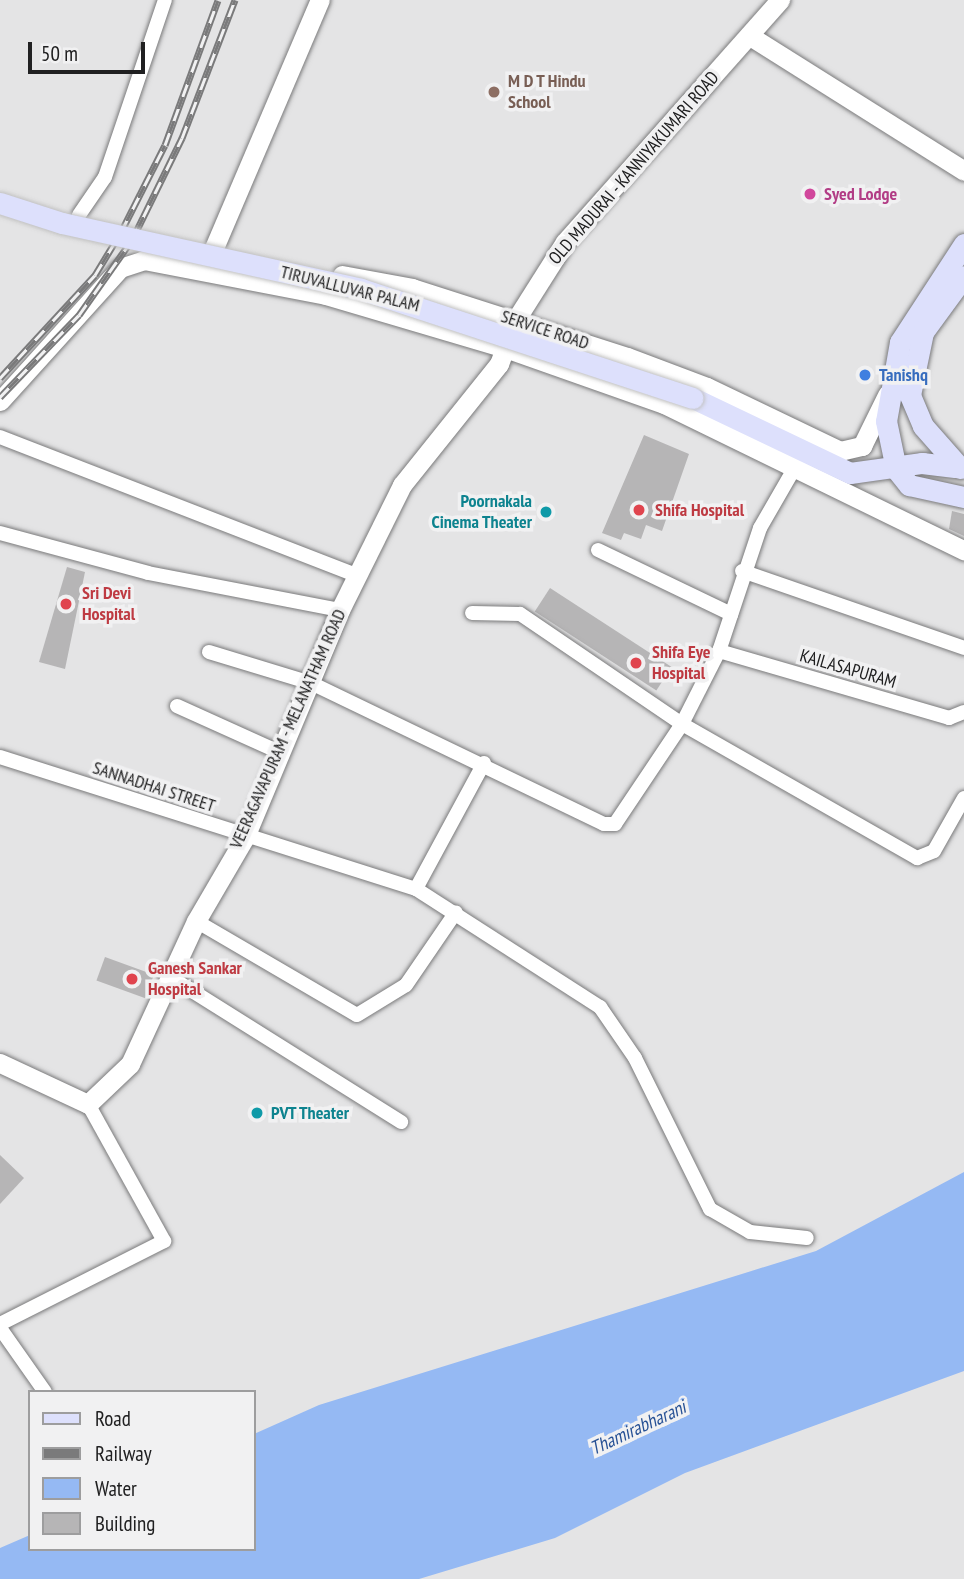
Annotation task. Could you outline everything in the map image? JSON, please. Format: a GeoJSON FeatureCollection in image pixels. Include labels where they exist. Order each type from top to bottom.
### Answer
{"type":"FeatureCollection","features":[{"type":"Feature","properties":{"kind":"main road"},"geometry":{"type":"LineString","coordinates":[[203,273],[320,0]]}},
{"type":"Feature","properties":{"kind":"main road","name":"OLD MADURAI - KANNIYAKUMARI ROAD"},"geometry":{"type":"LineString","coordinates":[[508,349],[515,320],[565,242],[780,0]]}},
{"type":"Feature","properties":{"kind":"main road"},"geometry":{"type":"LineString","coordinates":[[750,36],[964,172]]}},
{"type":"Feature","properties":{"kind":"main road","name":"TIRUVALLUVAR PALAM"},"geometry":{"type":"LineString","coordinates":[[0,203],[62,223],[361,289],[693,398],[850,473],[896,469],[922,463],[960,468]]}},
{"type":"Feature","properties":{"kind":"main road","name":"SERVICE ROAD"},"geometry":{"type":"LineString","coordinates":[[156,237],[412,288],[515,320],[707,387],[840,451],[862,446],[887,394]]}},
{"type":"Feature","properties":{"kind":"main road"},"geometry":{"type":"LineString","coordinates":[[964,244],[900,342],[887,394],[896,469],[909,485],[964,497]]}},
{"type":"Feature","properties":{"kind":"main road"},"geometry":{"type":"LineString","coordinates":[[0,401],[130,260],[326,295],[508,349],[664,404],[794,470],[964,550]]}},
{"type":"Feature","properties":{"kind":"main road"},"geometry":{"type":"LineString","coordinates":[[960,468],[923,426],[910,395],[923,332],[964,276]]}},
{"type":"Feature","properties":{"kind":"main road","name":"VEERAGAVAPURAM - MELANATHAM ROAD"},"geometry":{"type":"LineString","coordinates":[[89,1104],[130,1064],[196,921],[245,836],[340,610],[409,475],[508,349]]}},
{"type":"Feature","properties":{"kind":"main road"},"geometry":{"type":"LineString","coordinates":[[0,1063],[89,1104]]}},
{"type":"Feature","properties":{"kind":"street"},"geometry":{"type":"LineString","coordinates":[[79,215],[105,177],[165,0]]}},
{"type":"Feature","properties":{"kind":"street"},"geometry":{"type":"LineString","coordinates":[[0,437],[356,575]]}},
{"type":"Feature","properties":{"kind":"street"},"geometry":{"type":"LineString","coordinates":[[209,652],[311,683],[484,763],[585,815],[615,824],[682,724],[719,651],[742,571],[794,470]]}},
{"type":"Feature","properties":{"kind":"street"},"geometry":{"type":"LineString","coordinates":[[0,533],[148,573],[340,610]]}},
{"type":"Feature","properties":{"kind":"street"},"geometry":{"type":"LineString","coordinates":[[598,550],[731,614]]}},
{"type":"Feature","properties":{"kind":"street"},"geometry":{"type":"LineString","coordinates":[[742,571],[964,648]]}},
{"type":"Feature","properties":{"kind":"street"},"geometry":{"type":"LineString","coordinates":[[472,613],[520,614],[682,724],[917,858],[934,851],[964,798]]}},
{"type":"Feature","properties":{"kind":"street","name":"KAILASAPURAM"},"geometry":{"type":"LineString","coordinates":[[719,651],[949,718],[964,712]]}},
{"type":"Feature","properties":{"kind":"street"},"geometry":{"type":"LineString","coordinates":[[177,706],[281,752]]}},
{"type":"Feature","properties":{"kind":"street","name":"SANNADHAI STREET"},"geometry":{"type":"LineString","coordinates":[[0,757],[416,889],[456,912],[607,1015],[710,1209],[750,1232],[807,1238]]}},
{"type":"Feature","properties":{"kind":"street"},"geometry":{"type":"LineString","coordinates":[[416,889],[484,763]]}},
{"type":"Feature","properties":{"kind":"street"},"geometry":{"type":"LineString","coordinates":[[196,921],[357,1015],[406,985],[456,912]]}},
{"type":"Feature","properties":{"kind":"street"},"geometry":{"type":"LineString","coordinates":[[170,977],[401,1122]]}},
{"type":"Feature","properties":{"kind":"street"},"geometry":{"type":"LineString","coordinates":[[44,1390],[0,1326],[164,1241],[89,1104]]}},
{"type":"Feature","properties":{"kind":"water","name":"Thamirabharani"},"geometry":{"type":"Polygon","coordinates":[[[964,1172],[964,1371],[685,1473],[555,1538],[419,1579],[0,1579],[0,1548],[28,1536],[28,1551],[256,1551],[256,1433],[319,1405],[816,1251],[964,1172]]]}},
{"type":"Feature","properties":{"kind":"building"},"geometry":{"type":"Polygon","coordinates":[[[644,435],[689,454],[662,531],[646,525],[641,539],[624,533],[621,540],[602,533],[644,435]]]}},
{"type":"Feature","properties":{"kind":"building"},"geometry":{"type":"Polygon","coordinates":[[[952,511],[964,514],[964,536],[949,529],[952,511]]]}},
{"type":"Feature","properties":{"kind":"building"},"geometry":{"type":"Polygon","coordinates":[[[67,567],[85,572],[65,669],[39,662],[67,567]]]}},
{"type":"Feature","properties":{"kind":"building"},"geometry":{"type":"Polygon","coordinates":[[[550,588],[672,667],[656,690],[535,611],[550,588]]]}},
{"type":"Feature","properties":{"kind":"building"},"geometry":{"type":"Polygon","coordinates":[[[105,957],[154,975],[145,998],[96,980],[105,957]]]}},
{"type":"Feature","properties":{"kind":"building"},"geometry":{"type":"Polygon","coordinates":[[[0,1155],[24,1178],[0,1204],[0,1155]]]}},
{"type":"Feature","properties":{"kind":"railway"},"geometry":{"type":"LineString","coordinates":[[0,378],[95,275],[121,232],[165,145],[218,0]]}},
{"type":"Feature","properties":{"kind":"railway"},"geometry":{"type":"LineString","coordinates":[[0,397],[79,315],[132,240],[182,138],[235,0]]}},
{"type":"Feature","properties":{"kind":"place","name":"M D T Hindu School"},"geometry":{"type":"Point","coordinates":[494,92]}},
{"type":"Feature","properties":{"kind":"place","name":"Syed Lodge"},"geometry":{"type":"Point","coordinates":[810,194]}},
{"type":"Feature","properties":{"kind":"place","name":"Tanishq"},"geometry":{"type":"Point","coordinates":[865,375]}},
{"type":"Feature","properties":{"kind":"place","name":"Shifa Hospital"},"geometry":{"type":"Point","coordinates":[639,510]}},
{"type":"Feature","properties":{"kind":"place","name":"Poornakala Cinema Theater"},"geometry":{"type":"Point","coordinates":[546,512]}},
{"type":"Feature","properties":{"kind":"place","name":"Sri Devi Hospital"},"geometry":{"type":"Point","coordinates":[66,604]}},
{"type":"Feature","properties":{"kind":"place","name":"Shifa Eye Hospital"},"geometry":{"type":"Point","coordinates":[636,663]}},
{"type":"Feature","properties":{"kind":"place","name":"Ganesh Sankar Hospital"},"geometry":{"type":"Point","coordinates":[132,979]}},
{"type":"Feature","properties":{"kind":"place","name":"PVT Theater"},"geometry":{"type":"Point","coordinates":[257,1113]}}]}
